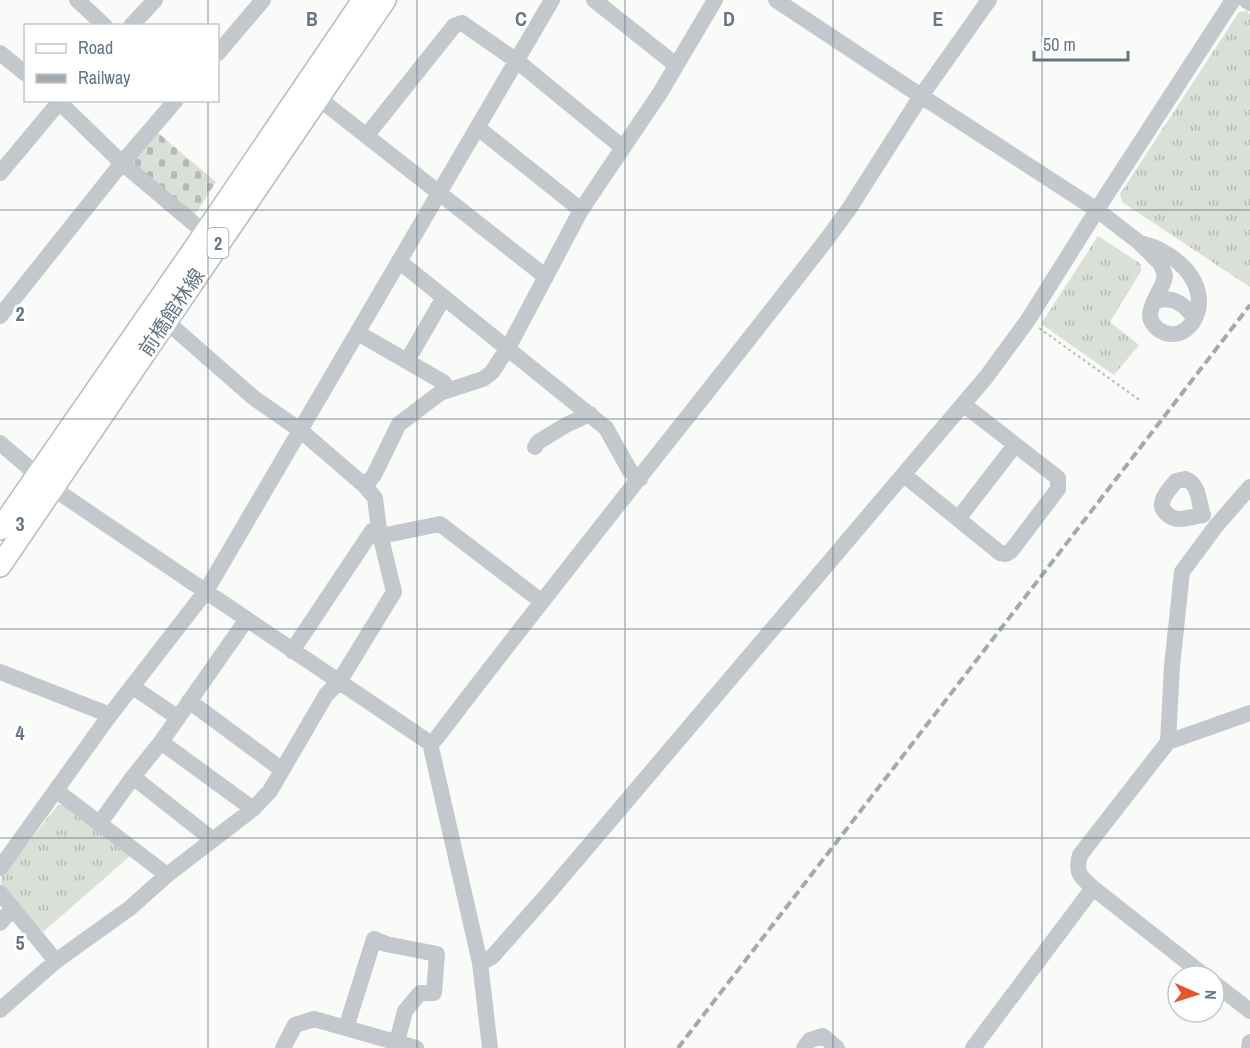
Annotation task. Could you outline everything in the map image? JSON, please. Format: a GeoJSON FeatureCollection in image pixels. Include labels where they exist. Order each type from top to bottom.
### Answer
{"type":"FeatureCollection","features":[{"type":"Feature","properties":{"kind":"main road","name":"前橋館林線"},"geometry":{"type":"LineString","coordinates":[[0,566],[46,482],[129,341],[363,0]]}},
{"type":"Feature","properties":{"kind":"main road","name":"前橋館林線"},"geometry":{"type":"LineString","coordinates":[[0,530],[46,482],[164,322],[385,0]]}},
{"type":"Feature","properties":{"kind":"street"},"geometry":{"type":"LineString","coordinates":[[77,0],[103,24]]}},
{"type":"Feature","properties":{"kind":"street"},"geometry":{"type":"LineString","coordinates":[[133,24],[155,0]]}},
{"type":"Feature","properties":{"kind":"street"},"geometry":{"type":"LineString","coordinates":[[219,52],[263,0]]}},
{"type":"Feature","properties":{"kind":"street"},"geometry":{"type":"LineString","coordinates":[[0,868],[110,715],[206,591],[552,0]]}},
{"type":"Feature","properties":{"kind":"street"},"geometry":{"type":"LineString","coordinates":[[594,0],[676,64]]}},
{"type":"Feature","properties":{"kind":"street"},"geometry":{"type":"LineString","coordinates":[[365,486],[374,475],[399,424],[448,389],[486,378],[508,348],[581,210],[660,93],[715,0]]}},
{"type":"Feature","properties":{"kind":"street"},"geometry":{"type":"LineString","coordinates":[[776,0],[1097,210],[1140,243],[1158,260],[1163,269],[1164,282],[1151,309],[1151,321],[1154,326],[1167,334],[1185,331],[1194,319],[1199,302],[1190,274],[1178,262],[1151,245],[1140,243]]}},
{"type":"Feature","properties":{"kind":"street"},"geometry":{"type":"LineString","coordinates":[[430,743],[435,740],[541,601],[640,479],[843,216],[921,96],[989,0]]}},
{"type":"Feature","properties":{"kind":"street"},"geometry":{"type":"LineString","coordinates":[[480,963],[492,957],[546,896],[987,376],[1028,320],[1233,0]]}},
{"type":"Feature","properties":{"kind":"street"},"geometry":{"type":"LineString","coordinates":[[1246,0],[1250,3]]}},
{"type":"Feature","properties":{"kind":"street"},"geometry":{"type":"LineString","coordinates":[[367,135],[458,23],[462,23],[471,27],[517,61],[622,147]]}},
{"type":"Feature","properties":{"kind":"street"},"geometry":{"type":"LineString","coordinates":[[0,54],[24,72]]}},
{"type":"Feature","properties":{"kind":"street"},"geometry":{"type":"LineString","coordinates":[[317,97],[546,277]]}},
{"type":"Feature","properties":{"kind":"street"},"geometry":{"type":"LineString","coordinates":[[0,173],[58,102]]}},
{"type":"Feature","properties":{"kind":"street"},"geometry":{"type":"LineString","coordinates":[[60,102],[122,163],[205,233]]}},
{"type":"Feature","properties":{"kind":"street"},"geometry":{"type":"LineString","coordinates":[[0,316],[122,163],[174,102]]}},
{"type":"Feature","properties":{"kind":"street"},"geometry":{"type":"LineString","coordinates":[[478,128],[581,210]]}},
{"type":"Feature","properties":{"kind":"street"},"geometry":{"type":"LineString","coordinates":[[400,262],[609,430],[630,471],[640,479]]}},
{"type":"Feature","properties":{"kind":"street"},"geometry":{"type":"LineString","coordinates":[[407,361],[444,297]]}},
{"type":"Feature","properties":{"kind":"street"},"geometry":{"type":"LineString","coordinates":[[1154,302],[1161,298],[1175,301],[1189,309],[1194,319]]}},
{"type":"Feature","properties":{"kind":"street"},"geometry":{"type":"LineString","coordinates":[[0,1010],[56,961],[130,908],[167,875],[253,809],[270,791],[326,695],[339,682],[394,592],[380,533],[375,498],[365,486],[300,430],[254,398],[164,322]]}},
{"type":"Feature","properties":{"kind":"street"},"geometry":{"type":"LineString","coordinates":[[358,333],[442,382],[448,389]]}},
{"type":"Feature","properties":{"kind":"street"},"geometry":{"type":"LineString","coordinates":[[904,475],[1000,553],[1006,554],[1011,551],[1060,486],[1056,475],[963,404]]}},
{"type":"Feature","properties":{"kind":"street"},"geometry":{"type":"LineString","coordinates":[[534,447],[538,442],[590,414]]}},
{"type":"Feature","properties":{"kind":"street"},"geometry":{"type":"LineString","coordinates":[[0,443],[46,482],[430,743],[480,963],[490,1048]]}},
{"type":"Feature","properties":{"kind":"street"},"geometry":{"type":"LineString","coordinates":[[958,519],[1015,445]]}},
{"type":"Feature","properties":{"kind":"street"},"geometry":{"type":"LineString","coordinates":[[1168,742],[1172,666],[1182,572],[1216,526],[1250,487]]}},
{"type":"Feature","properties":{"kind":"street"},"geometry":{"type":"LineString","coordinates":[[1203,515],[1216,526]]}},
{"type":"Feature","properties":{"kind":"street"},"geometry":{"type":"LineString","coordinates":[[292,651],[372,531],[380,533],[440,524],[541,601]]}},
{"type":"Feature","properties":{"kind":"street"},"geometry":{"type":"LineString","coordinates":[[99,824],[161,742],[247,619]]}},
{"type":"Feature","properties":{"kind":"street"},"geometry":{"type":"LineString","coordinates":[[0,672],[110,715]]}},
{"type":"Feature","properties":{"kind":"street"},"geometry":{"type":"LineString","coordinates":[[133,687],[177,717]]}},
{"type":"Feature","properties":{"kind":"street"},"geometry":{"type":"LineString","coordinates":[[189,701],[281,769]]}},
{"type":"Feature","properties":{"kind":"street"},"geometry":{"type":"LineString","coordinates":[[1190,964],[1093,888],[1080,876],[1077,867],[1080,855],[1168,742],[1250,713]]}},
{"type":"Feature","properties":{"kind":"street"},"geometry":{"type":"LineString","coordinates":[[161,742],[253,809]]}},
{"type":"Feature","properties":{"kind":"street"},"geometry":{"type":"LineString","coordinates":[[133,777],[213,840]]}},
{"type":"Feature","properties":{"kind":"street"},"geometry":{"type":"LineString","coordinates":[[57,791],[167,875]]}},
{"type":"Feature","properties":{"kind":"street"},"geometry":{"type":"LineString","coordinates":[[973,1048],[1093,888]]}},
{"type":"Feature","properties":{"kind":"street"},"geometry":{"type":"LineString","coordinates":[[0,893],[56,961]]}},
{"type":"Feature","properties":{"kind":"street"},"geometry":{"type":"LineString","coordinates":[[0,923],[13,908]]}},
{"type":"Feature","properties":{"kind":"street"},"geometry":{"type":"LineString","coordinates":[[346,1028],[374,939],[386,944],[437,954],[434,993],[420,993],[405,1011],[389,1043]]}},
{"type":"Feature","properties":{"kind":"street"},"geometry":{"type":"LineString","coordinates":[[1226,992],[1250,1011]]}},
{"type":"Feature","properties":{"kind":"street"},"geometry":{"type":"LineString","coordinates":[[283,1048],[296,1025],[314,1019],[389,1043],[416,1048]]}},
{"type":"Feature","properties":{"kind":"street"},"geometry":{"type":"LineString","coordinates":[[804,1048],[810,1040],[823,1036],[837,1048]]}},
{"type":"Feature","properties":{"kind":"street"},"geometry":{"type":"LineString","coordinates":[[1250,1042],[1250,1048]]}},
{"type":"Feature","properties":{"kind":"path"},"geometry":{"type":"LineString","coordinates":[[1028,320],[1141,401]]}},
{"type":"Feature","properties":{"kind":"green space"},"geometry":{"type":"Polygon","coordinates":[[[1247,11],[1250,14],[1250,287],[1122,202],[1120,194],[1239,12],[1247,11]]]}},
{"type":"Feature","properties":{"kind":"green space"},"geometry":{"type":"Polygon","coordinates":[[[157,132],[216,182],[196,213],[189,213],[134,167],[133,160],[157,132]]]}},
{"type":"Feature","properties":{"kind":"green space"},"geometry":{"type":"Polygon","coordinates":[[[1098,236],[1141,264],[1141,271],[1110,322],[1139,345],[1114,375],[1041,324],[1098,236]]]}},
{"type":"Feature","properties":{"kind":"green space"},"geometry":{"type":"Polygon","coordinates":[[[58,805],[64,805],[130,856],[43,932],[1,887],[1,877],[58,805]]]}},
{"type":"Feature","properties":{"kind":"railway"},"geometry":{"type":"LineString","coordinates":[[678,1048],[1250,305]]}}]}
